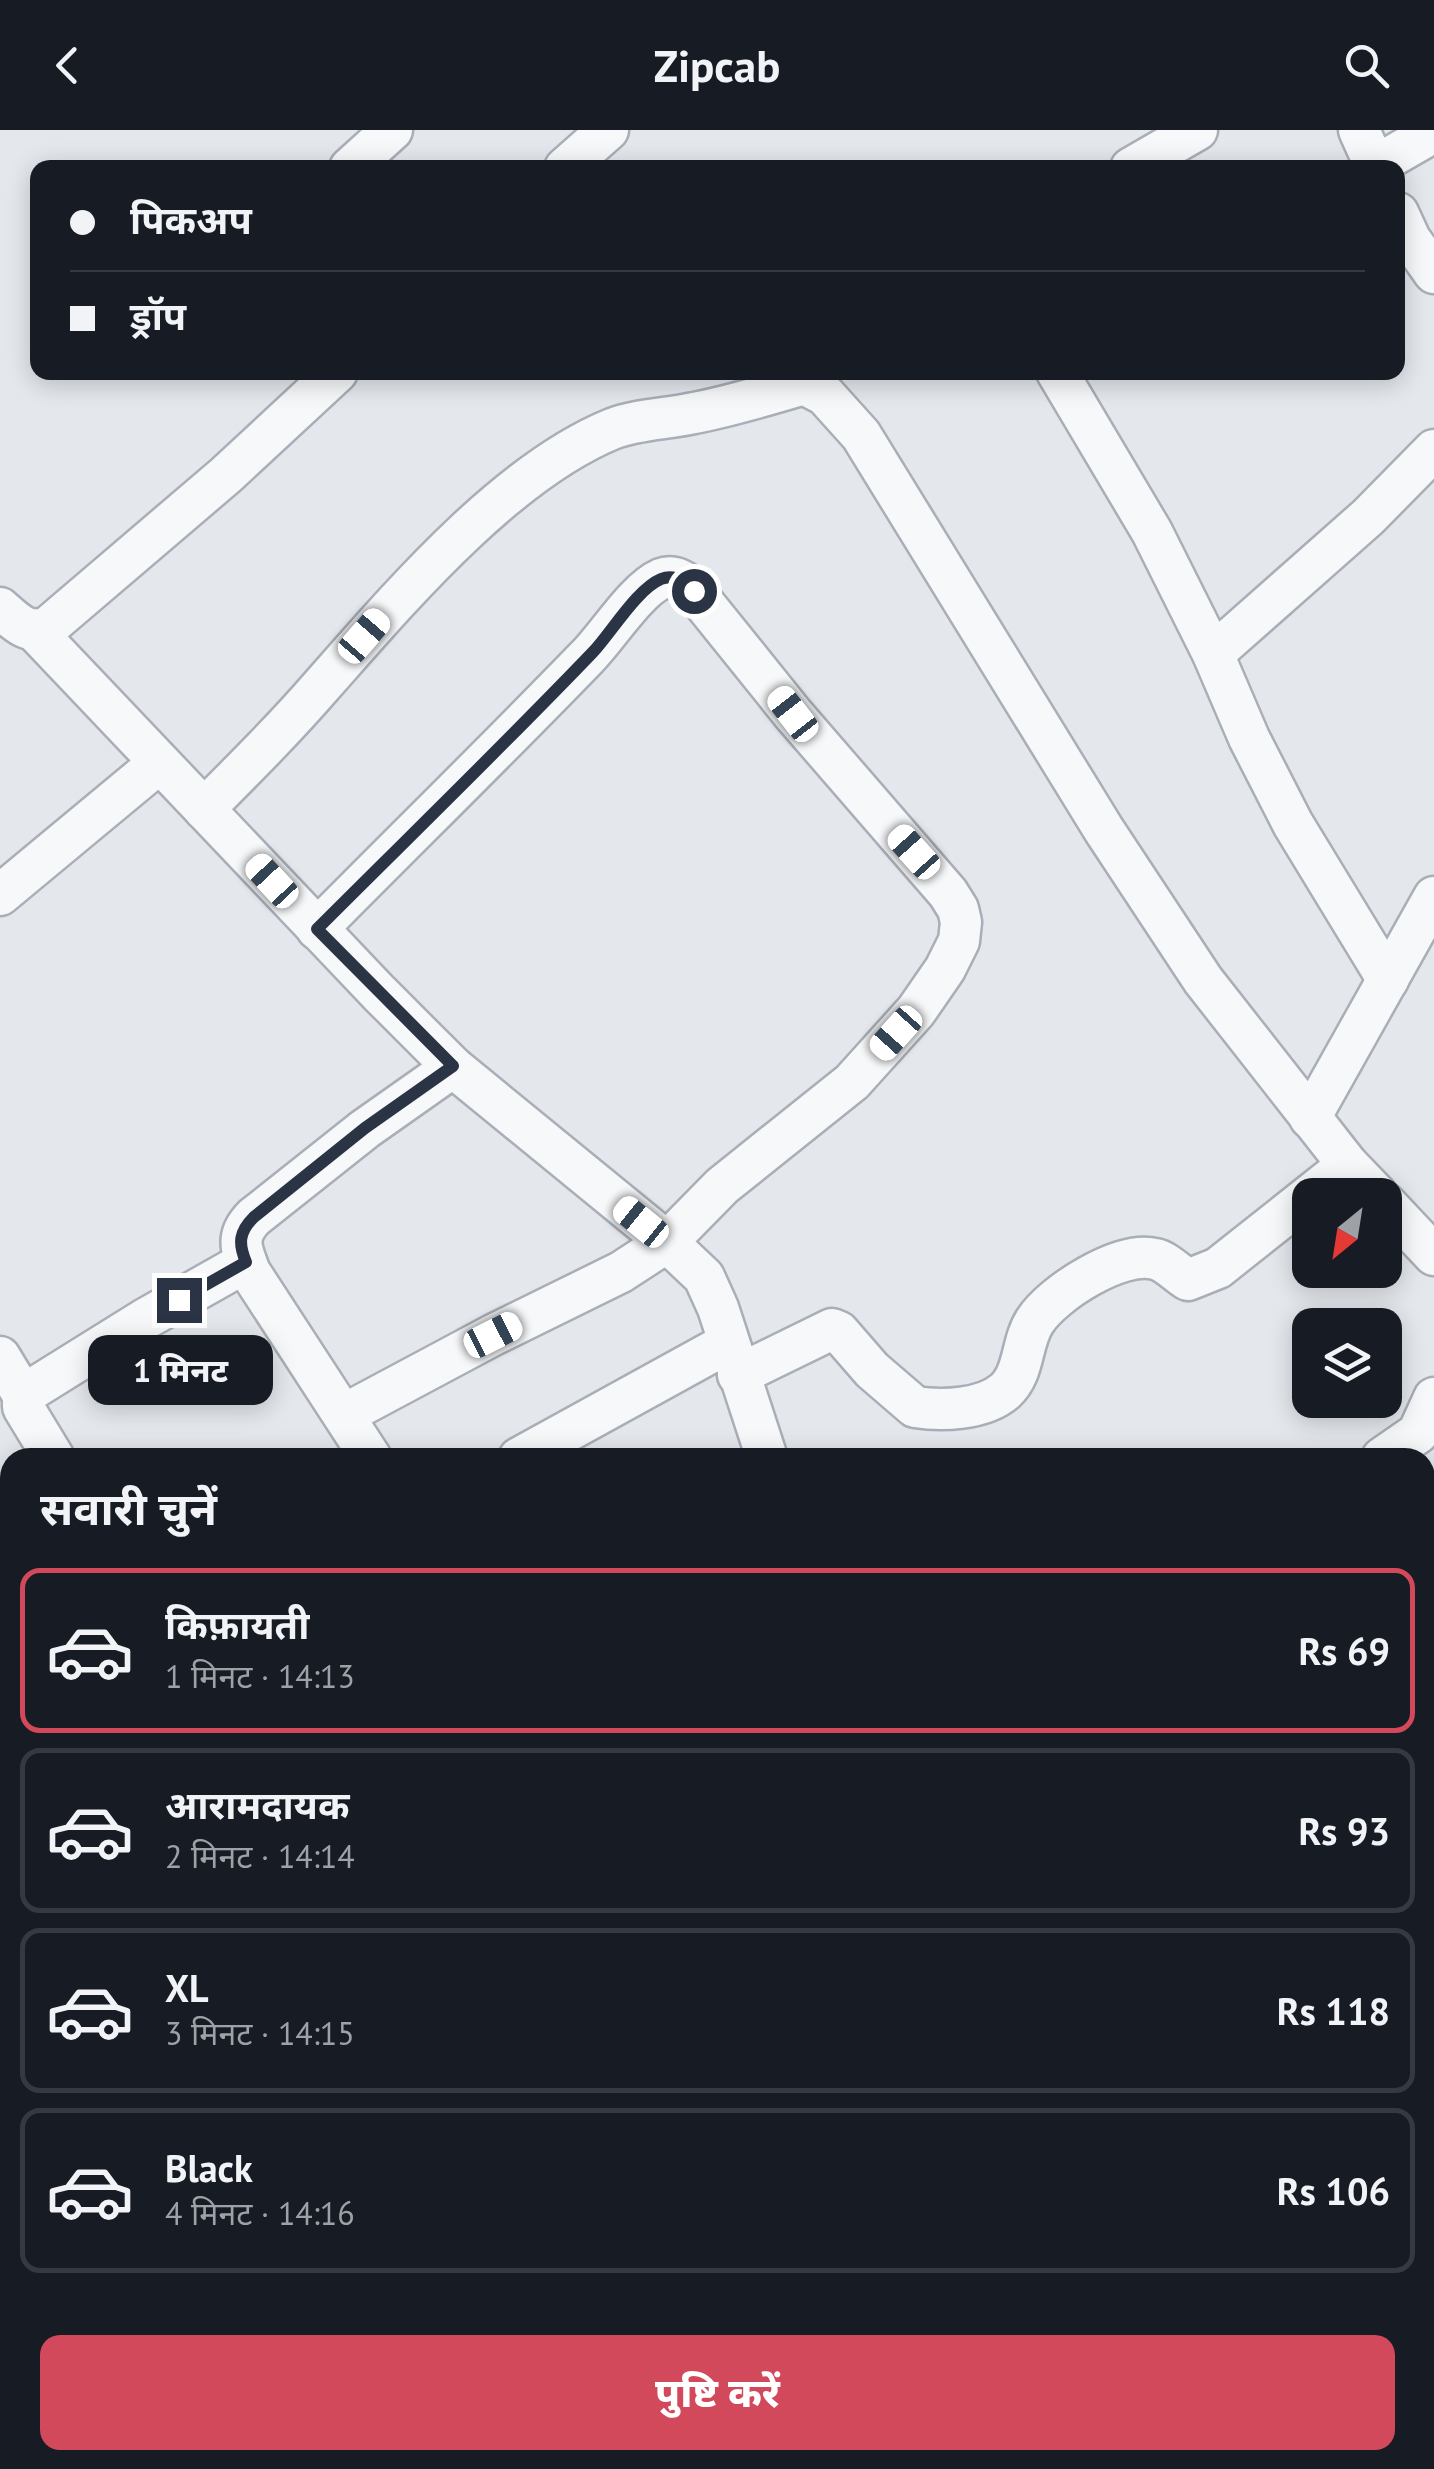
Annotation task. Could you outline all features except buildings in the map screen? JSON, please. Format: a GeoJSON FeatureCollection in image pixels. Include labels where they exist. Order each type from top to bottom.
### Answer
{"type":"FeatureCollection","features":[{"type":"Feature","properties":{"kind":"street"},"geometry":{"type":"LineString","coordinates":[[359,160],[392,130]]}},
{"type":"Feature","properties":{"kind":"street"},"geometry":{"type":"LineString","coordinates":[[1145,160],[1196,130]]}},
{"type":"Feature","properties":{"kind":"street"},"geometry":{"type":"LineString","coordinates":[[1370,154],[1434,132]]}},
{"type":"Feature","properties":{"kind":"street"},"geometry":{"type":"LineString","coordinates":[[1405,228],[1434,272]]}},
{"type":"Feature","properties":{"kind":"street"},"geometry":{"type":"LineString","coordinates":[[36,632],[48,627],[212,488],[328,380]]}},
{"type":"Feature","properties":{"kind":"street"},"geometry":{"type":"LineString","coordinates":[[204,810],[286,726],[385,612],[510,494],[580,444],[617,427],[730,406],[793,380]]}},
{"type":"Feature","properties":{"kind":"street"},"geometry":{"type":"LineString","coordinates":[[808,380],[862,435],[1104,830],[1203,980],[1361,1178]]}},
{"type":"Feature","properties":{"kind":"street"},"geometry":{"type":"LineString","coordinates":[[1062,380],[1152,532],[1294,824],[1388,980]]}},
{"type":"Feature","properties":{"kind":"street"},"geometry":{"type":"LineString","coordinates":[[1212,654],[1368,518],[1434,450]]}},
{"type":"Feature","properties":{"kind":"street"},"geometry":{"type":"LineString","coordinates":[[317,929],[596,648],[644,591],[666,578],[686,583],[948,893],[961,922],[958,942],[936,983],[852,1082],[722,1186],[666,1242],[620,1272],[345,1414]]}},
{"type":"Feature","properties":{"kind":"street"},"geometry":{"type":"LineString","coordinates":[[0,608],[20,626],[36,632],[317,929],[453,1066],[704,1277],[764,1448]]}},
{"type":"Feature","properties":{"kind":"street"},"geometry":{"type":"LineString","coordinates":[[0,895],[159,763]]}},
{"type":"Feature","properties":{"kind":"street"},"geometry":{"type":"LineString","coordinates":[[1310,1118],[1434,897]]}},
{"type":"Feature","properties":{"kind":"street"},"geometry":{"type":"LineString","coordinates":[[365,1448],[246,1262],[241,1233],[254,1217],[365,1128],[453,1066]]}},
{"type":"Feature","properties":{"kind":"street"},"geometry":{"type":"LineString","coordinates":[[541,1448],[733,1359],[832,1329],[915,1407],[958,1408],[991,1400],[1016,1377],[1034,1323],[1046,1307],[1090,1277],[1118,1261],[1136,1259],[1156,1259],[1188,1280],[1203,1275],[1218,1268],[1348,1165]]}},
{"type":"Feature","properties":{"kind":"street"},"geometry":{"type":"LineString","coordinates":[[1402,1221],[1434,1254]]}},
{"type":"Feature","properties":{"kind":"street"},"geometry":{"type":"LineString","coordinates":[[23,1394],[246,1262]]}},
{"type":"Feature","properties":{"kind":"street"},"geometry":{"type":"LineString","coordinates":[[0,1358],[23,1394],[23,1406],[48,1448]]}},
{"type":"Feature","properties":{"kind":"street"},"geometry":{"type":"LineString","coordinates":[[1398,1448],[1429,1428]]}},
{"type":"Feature","properties":{"kind":"route"},"geometry":{"type":"LineString","coordinates":[[179,1300],[246,1262],[241,1233],[254,1217],[365,1128],[453,1066],[317,929],[596,648],[644,591],[673,577],[694,591]]}}]}
